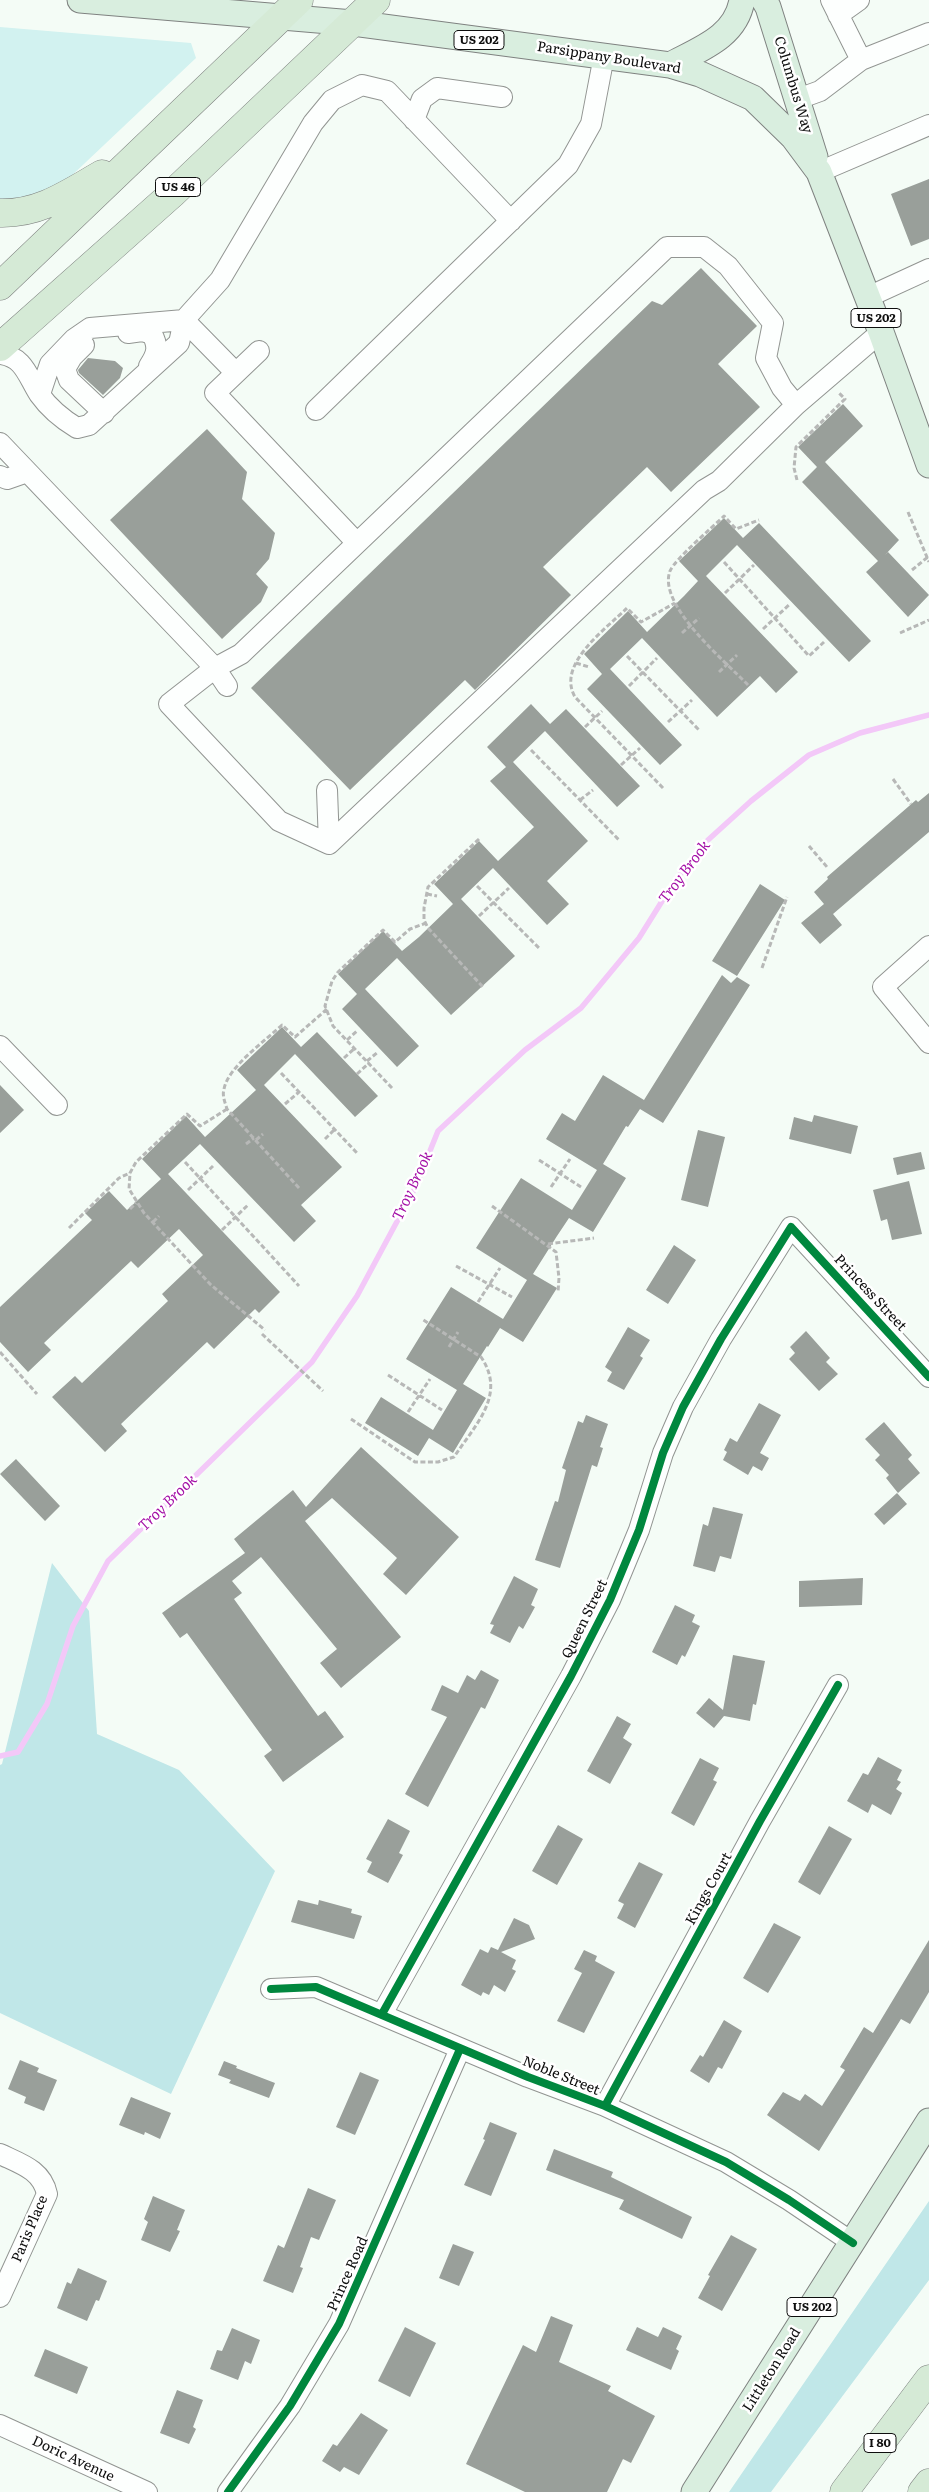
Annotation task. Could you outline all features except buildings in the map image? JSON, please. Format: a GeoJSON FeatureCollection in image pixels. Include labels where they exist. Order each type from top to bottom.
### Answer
{"type":"FeatureCollection","features":[{"type":"Feature","properties":{"kind":"highway","name":"US 46"},"geometry":{"type":"LineString","coordinates":[[0,347],[172,194],[376,0]]}},
{"type":"Feature","properties":{"kind":"highway"},"geometry":{"type":"LineString","coordinates":[[0,286],[290,8]]}},
{"type":"Feature","properties":{"kind":"highway"},"geometry":{"type":"LineString","coordinates":[[0,213],[36,209],[55,202],[108,170],[153,139]]}},
{"type":"Feature","properties":{"kind":"highway","name":"I 80"},"geometry":{"type":"LineString","coordinates":[[844,2492],[929,2378]]}},
{"type":"Feature","properties":{"kind":"highway"},"geometry":{"type":"LineString","coordinates":[[922,2492],[929,2483]]}},
{"type":"Feature","properties":{"kind":"main road","name":"Parsippany Boulevard"},"geometry":{"type":"LineString","coordinates":[[80,0],[290,8],[353,23],[670,65],[700,74],[753,98],[793,137],[819,172],[881,332],[922,423],[929,465]]}},
{"type":"Feature","properties":{"kind":"main road"},"geometry":{"type":"LineString","coordinates":[[670,65],[715,42],[725,33],[734,23],[742,0]]}},
{"type":"Feature","properties":{"kind":"main road","name":"Columbus Way"},"geometry":{"type":"LineString","coordinates":[[764,0],[768,7],[798,99],[819,172]]}},
{"type":"Feature","properties":{"kind":"main road","name":"Littleton Road"},"geometry":{"type":"LineString","coordinates":[[694,2492],[929,2121]]}},
{"type":"Feature","properties":{"kind":"street"},"geometry":{"type":"LineString","coordinates":[[858,0],[835,7],[861,60]]}},
{"type":"Feature","properties":{"kind":"street"},"geometry":{"type":"LineString","coordinates":[[798,99],[820,91],[861,60],[929,33]]}},
{"type":"Feature","properties":{"kind":"street"},"geometry":{"type":"LineString","coordinates":[[316,410],[568,165],[591,124],[604,56]]}},
{"type":"Feature","properties":{"kind":"street"},"geometry":{"type":"LineString","coordinates":[[0,354],[10,355],[20,360],[40,394],[62,420],[77,428],[89,425],[104,414],[145,372],[179,343],[184,320],[220,280],[271,197],[313,123],[332,100],[362,85],[387,91],[510,221]]}},
{"type":"Feature","properties":{"kind":"street"},"geometry":{"type":"LineString","coordinates":[[414,120],[422,99],[437,88],[502,97]]}},
{"type":"Feature","properties":{"kind":"street"},"geometry":{"type":"LineString","coordinates":[[819,172],[929,125]]}},
{"type":"Feature","properties":{"kind":"street"},"geometry":{"type":"LineString","coordinates":[[329,844],[279,821],[169,704],[215,668],[241,654],[667,247],[704,247],[728,266],[773,323],[766,358],[782,388],[796,405]]}},
{"type":"Feature","properties":{"kind":"street"},"geometry":{"type":"LineString","coordinates":[[868,297],[929,269]]}},
{"type":"Feature","properties":{"kind":"street"},"geometry":{"type":"LineString","coordinates":[[40,394],[50,364],[74,339],[90,328],[144,322],[184,320],[236,373]]}},
{"type":"Feature","properties":{"kind":"street"},"geometry":{"type":"LineString","coordinates":[[124,334],[144,322]]}},
{"type":"Feature","properties":{"kind":"street"},"geometry":{"type":"LineString","coordinates":[[104,414],[70,380],[65,369],[72,357],[84,345],[97,339],[142,331],[152,334],[158,344],[155,357],[145,372]]}},
{"type":"Feature","properties":{"kind":"street"},"geometry":{"type":"LineString","coordinates":[[329,844],[704,490],[720,481],[796,405],[881,332]]}},
{"type":"Feature","properties":{"kind":"street"},"geometry":{"type":"LineString","coordinates":[[259,351],[215,393],[357,543]]}},
{"type":"Feature","properties":{"kind":"street"},"geometry":{"type":"LineString","coordinates":[[0,443],[215,668],[227,686]]}},
{"type":"Feature","properties":{"kind":"street"},"geometry":{"type":"LineString","coordinates":[[0,476],[6,479],[27,472]]}},
{"type":"Feature","properties":{"kind":"street"},"geometry":{"type":"LineString","coordinates":[[327,790],[329,844]]}},
{"type":"Feature","properties":{"kind":"street"},"geometry":{"type":"LineString","coordinates":[[929,946],[883,987],[929,1043]]}},
{"type":"Feature","properties":{"kind":"street"},"geometry":{"type":"LineString","coordinates":[[0,1046],[57,1105]]}},
{"type":"Feature","properties":{"kind":"street","name":"Princess Street"},"geometry":{"type":"LineString","coordinates":[[791,1227],[929,1377]]}},
{"type":"Feature","properties":{"kind":"street","name":"Queen Street"},"geometry":{"type":"LineString","coordinates":[[382,2014],[570,1676],[610,1600],[639,1530],[663,1453],[683,1407],[721,1339],[791,1227]]}},
{"type":"Feature","properties":{"kind":"street","name":"Kings Court"},"geometry":{"type":"LineString","coordinates":[[605,2106],[760,1821],[838,1684]]}},
{"type":"Feature","properties":{"kind":"street","name":"Noble Street"},"geometry":{"type":"LineString","coordinates":[[271,1989],[316,1987],[460,2049],[605,2106],[726,2162],[789,2200],[853,2243]]}},
{"type":"Feature","properties":{"kind":"street","name":"Prince Road"},"geometry":{"type":"LineString","coordinates":[[228,2492],[290,2406],[339,2324],[460,2049]]}},
{"type":"Feature","properties":{"kind":"street","name":"Paris Place"},"geometry":{"type":"LineString","coordinates":[[0,2154],[25,2166],[44,2182],[48,2194],[0,2297]]}},
{"type":"Feature","properties":{"kind":"street","name":"Doric Avenue"},"geometry":{"type":"LineString","coordinates":[[0,2425],[147,2492]]}},
{"type":"Feature","properties":{"kind":"path"},"geometry":{"type":"LineString","coordinates":[[797,480],[794,468],[796,447],[845,399],[836,390]]}},
{"type":"Feature","properties":{"kind":"path"},"geometry":{"type":"LineString","coordinates":[[908,512],[929,562]]}},
{"type":"Feature","properties":{"kind":"path"},"geometry":{"type":"LineString","coordinates":[[748,685],[691,625],[675,603],[668,580],[670,572],[679,560],[724,516],[736,529],[759,520]]}},
{"type":"Feature","properties":{"kind":"path"},"geometry":{"type":"LineString","coordinates":[[912,570],[928,556]]}},
{"type":"Feature","properties":{"kind":"path"},"geometry":{"type":"LineString","coordinates":[[724,562],[809,656],[824,642]]}},
{"type":"Feature","properties":{"kind":"path"},"geometry":{"type":"LineString","coordinates":[[725,593],[754,565]]}},
{"type":"Feature","properties":{"kind":"path"},"geometry":{"type":"LineString","coordinates":[[663,788],[594,718],[571,691],[570,678],[582,652],[627,608],[641,622],[675,603]]}},
{"type":"Feature","properties":{"kind":"path"},"geometry":{"type":"LineString","coordinates":[[763,629],[790,604]]}},
{"type":"Feature","properties":{"kind":"path"},"geometry":{"type":"LineString","coordinates":[[682,633],[699,618]]}},
{"type":"Feature","properties":{"kind":"path"},"geometry":{"type":"LineString","coordinates":[[900,633],[929,620]]}},
{"type":"Feature","properties":{"kind":"path"},"geometry":{"type":"LineString","coordinates":[[719,672],[737,655]]}},
{"type":"Feature","properties":{"kind":"path"},"geometry":{"type":"LineString","coordinates":[[627,656],[700,732]]}},
{"type":"Feature","properties":{"kind":"path"},"geometry":{"type":"LineString","coordinates":[[629,686],[657,658]]}},
{"type":"Feature","properties":{"kind":"path"},"geometry":{"type":"LineString","coordinates":[[576,663],[588,666]]}},
{"type":"Feature","properties":{"kind":"path"},"geometry":{"type":"LineString","coordinates":[[668,722],[692,700]]}},
{"type":"Feature","properties":{"kind":"path"},"geometry":{"type":"LineString","coordinates":[[585,727],[602,711]]}},
{"type":"Feature","properties":{"kind":"path"},"geometry":{"type":"LineString","coordinates":[[621,765],[640,748]]}},
{"type":"Feature","properties":{"kind":"path"},"geometry":{"type":"LineString","coordinates":[[531,750],[619,840]]}},
{"type":"Feature","properties":{"kind":"path"},"geometry":{"type":"LineString","coordinates":[[893,779],[911,804]]}},
{"type":"Feature","properties":{"kind":"path"},"geometry":{"type":"LineString","coordinates":[[580,800],[593,790]]}},
{"type":"Feature","properties":{"kind":"path"},"geometry":{"type":"LineString","coordinates":[[479,839],[428,888],[424,908],[426,923],[483,987]]}},
{"type":"Feature","properties":{"kind":"path"},"geometry":{"type":"LineString","coordinates":[[809,846],[827,867]]}},
{"type":"Feature","properties":{"kind":"path"},"geometry":{"type":"LineString","coordinates":[[478,886],[539,948]]}},
{"type":"Feature","properties":{"kind":"path"},"geometry":{"type":"LineString","coordinates":[[479,916],[509,888]]}},
{"type":"Feature","properties":{"kind":"path"},"geometry":{"type":"LineString","coordinates":[[427,894],[437,896]]}},
{"type":"Feature","properties":{"kind":"path"},"geometry":{"type":"LineString","coordinates":[[762,968],[787,898]]}},
{"type":"Feature","properties":{"kind":"path"},"geometry":{"type":"LineString","coordinates":[[392,1088],[334,1026],[325,1006],[332,981],[338,972],[384,930],[395,942],[410,930],[426,923]]}},
{"type":"Feature","properties":{"kind":"path"},"geometry":{"type":"LineString","coordinates":[[300,1188],[227,1109],[223,1096],[229,1074],[282,1025],[295,1037],[327,1009]]}},
{"type":"Feature","properties":{"kind":"path"},"geometry":{"type":"LineString","coordinates":[[347,1040],[357,1031]]}},
{"type":"Feature","properties":{"kind":"path"},"geometry":{"type":"LineString","coordinates":[[344,1058],[355,1048]]}},
{"type":"Feature","properties":{"kind":"path"},"geometry":{"type":"LineString","coordinates":[[357,1074],[378,1052]]}},
{"type":"Feature","properties":{"kind":"path"},"geometry":{"type":"LineString","coordinates":[[281,1073],[357,1152]]}},
{"type":"Feature","properties":{"kind":"path"},"geometry":{"type":"LineString","coordinates":[[285,1104],[299,1092]]}},
{"type":"Feature","properties":{"kind":"path"},"geometry":{"type":"LineString","coordinates":[[227,1109],[200,1126],[186,1114],[136,1162],[130,1173],[129,1189],[136,1203],[211,1285],[265,1330]]}},
{"type":"Feature","properties":{"kind":"path"},"geometry":{"type":"LineString","coordinates":[[325,1139],[335,1130]]}},
{"type":"Feature","properties":{"kind":"path"},"geometry":{"type":"LineString","coordinates":[[246,1144],[263,1134]]}},
{"type":"Feature","properties":{"kind":"path"},"geometry":{"type":"LineString","coordinates":[[551,1187],[570,1159]]}},
{"type":"Feature","properties":{"kind":"path"},"geometry":{"type":"LineString","coordinates":[[539,1160],[581,1188]]}},
{"type":"Feature","properties":{"kind":"path"},"geometry":{"type":"LineString","coordinates":[[185,1162],[299,1286]]}},
{"type":"Feature","properties":{"kind":"path"},"geometry":{"type":"LineString","coordinates":[[188,1190],[213,1166]]}},
{"type":"Feature","properties":{"kind":"path"},"geometry":{"type":"LineString","coordinates":[[69,1228],[119,1178],[130,1173]]}},
{"type":"Feature","properties":{"kind":"path"},"geometry":{"type":"LineString","coordinates":[[130,1209],[136,1203]]}},
{"type":"Feature","properties":{"kind":"path"},"geometry":{"type":"LineString","coordinates":[[222,1230],[249,1204]]}},
{"type":"Feature","properties":{"kind":"path"},"geometry":{"type":"LineString","coordinates":[[492,1206],[556,1252],[558,1292]]}},
{"type":"Feature","properties":{"kind":"path"},"geometry":{"type":"LineString","coordinates":[[153,1222],[159,1216]]}},
{"type":"Feature","properties":{"kind":"path"},"geometry":{"type":"LineString","coordinates":[[547,1244],[594,1238]]}},
{"type":"Feature","properties":{"kind":"path"},"geometry":{"type":"LineString","coordinates":[[456,1266],[512,1297]]}},
{"type":"Feature","properties":{"kind":"path"},"geometry":{"type":"LineString","coordinates":[[478,1302],[500,1268]]}},
{"type":"Feature","properties":{"kind":"path"},"geometry":{"type":"LineString","coordinates":[[351,1419],[415,1462],[438,1462],[454,1457],[490,1402],[492,1385],[487,1365],[482,1357],[422,1319]]}},
{"type":"Feature","properties":{"kind":"path"},"geometry":{"type":"LineString","coordinates":[[449,1347],[458,1332]]}},
{"type":"Feature","properties":{"kind":"path"},"geometry":{"type":"LineString","coordinates":[[262,1334],[286,1354],[323,1391]]}},
{"type":"Feature","properties":{"kind":"path"},"geometry":{"type":"LineString","coordinates":[[0,1352],[37,1394]]}},
{"type":"Feature","properties":{"kind":"path"},"geometry":{"type":"LineString","coordinates":[[388,1375],[442,1410]]}},
{"type":"Feature","properties":{"kind":"path"},"geometry":{"type":"LineString","coordinates":[[408,1412],[430,1379]]}},
{"type":"Feature","properties":{"kind":"shaded area"},"geometry":{"type":"Polygon","coordinates":[[[0,27],[191,43],[196,58],[67,180],[41,195],[0,202],[0,27]]]}},
{"type":"Feature","properties":{"kind":"shaded area"},"geometry":{"type":"Polygon","coordinates":[[[52,1563],[89,1611],[97,1734],[179,1770],[275,1871],[171,2094],[0,2013],[0,1765],[2,1764],[52,1563]]]}},
{"type":"Feature","properties":{"kind":"shaded area"},"geometry":{"type":"Polygon","coordinates":[[[929,2201],[929,2280],[771,2492],[729,2492],[929,2201]]]}},
{"type":"Feature","properties":{"kind":"waterway","name":"Troy Brook"},"geometry":{"type":"LineString","coordinates":[[0,1756],[18,1752],[47,1704],[73,1626],[108,1561],[312,1362],[357,1296],[415,1188],[438,1131],[525,1050],[581,1008],[639,938],[674,882],[708,840],[751,801],[809,755],[860,733],[929,715]]}},
{"type":"Feature","properties":{"kind":"cycle path"},"geometry":{"type":"LineString","coordinates":[[382,2014],[571,1676],[610,1600],[639,1530],[663,1453],[683,1407],[721,1339],[791,1227],[929,1377]]}},
{"type":"Feature","properties":{"kind":"cycle path"},"geometry":{"type":"LineString","coordinates":[[605,2106],[760,1821],[838,1685]]}},
{"type":"Feature","properties":{"kind":"cycle path"},"geometry":{"type":"LineString","coordinates":[[271,1989],[316,1987],[528,2077],[605,2106],[726,2162],[789,2200],[853,2243]]}},
{"type":"Feature","properties":{"kind":"cycle path"},"geometry":{"type":"LineString","coordinates":[[228,2492],[290,2406],[339,2324],[460,2049]]}}]}
